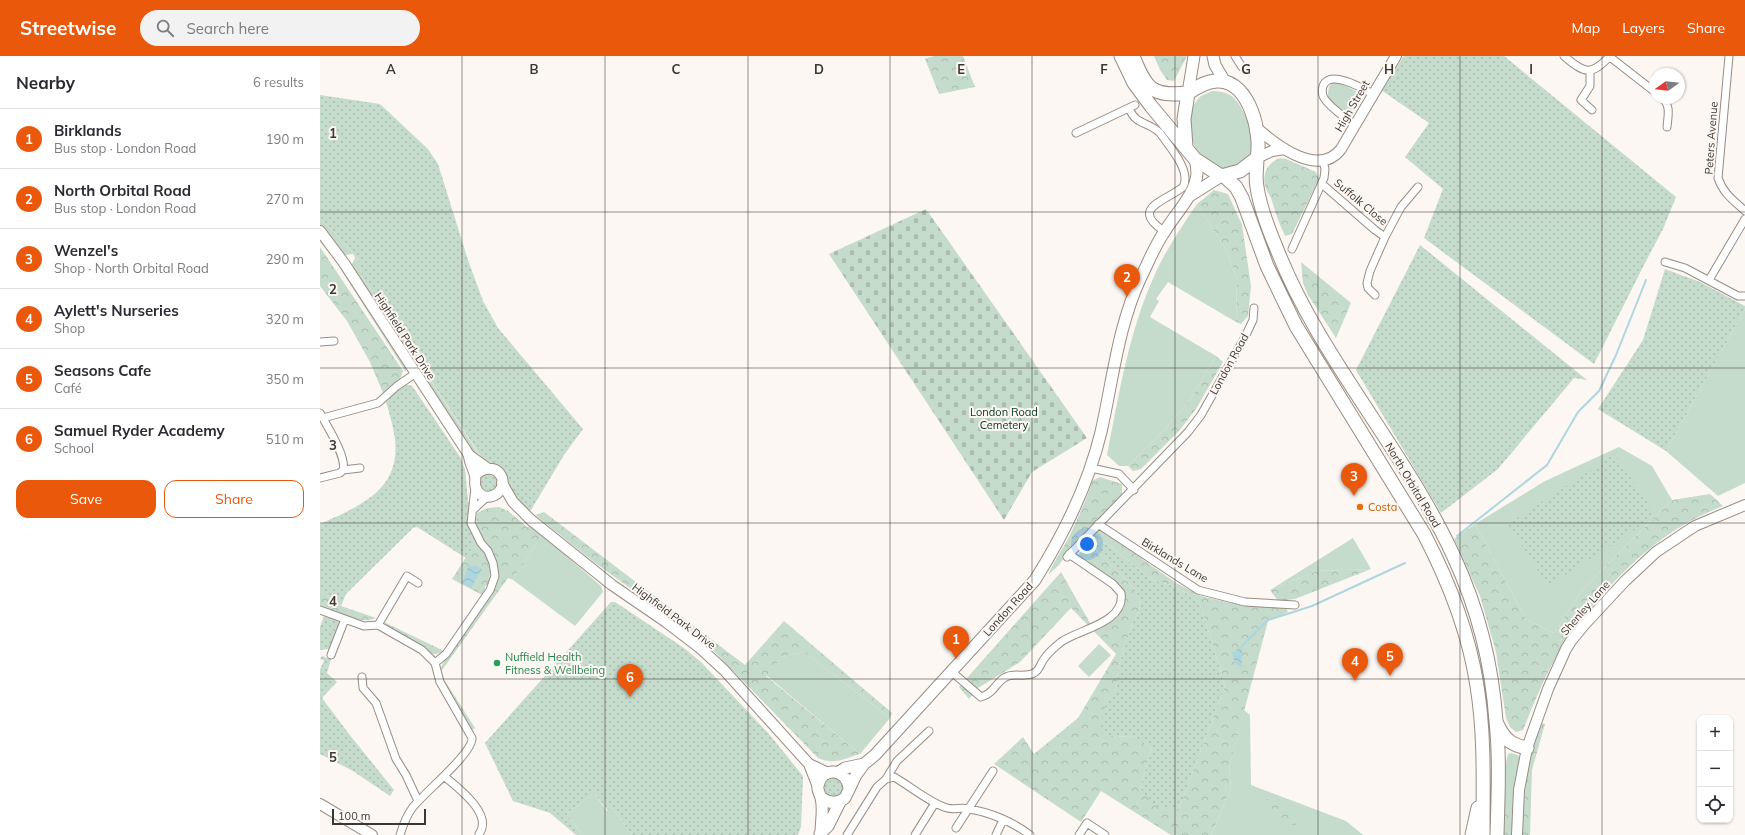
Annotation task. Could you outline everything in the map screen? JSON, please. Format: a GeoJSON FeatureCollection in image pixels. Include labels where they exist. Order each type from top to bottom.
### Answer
{"type":"FeatureCollection","features":[{"type":"Feature","properties":{"kind":"highway"},"geometry":{"type":"LineString","coordinates":[[1121,56],[1128,73],[1142,94],[1195,158],[1223,176],[1244,169],[1257,158],[1259,145],[1257,128],[1251,109],[1242,95],[1235,88],[1225,82],[1215,81],[1204,84],[1188,93],[1163,94],[1152,90],[1142,75],[1133,56]]}},
{"type":"Feature","properties":{"kind":"highway"},"geometry":{"type":"LineString","coordinates":[[1186,147],[1184,119],[1188,93]]}},
{"type":"Feature","properties":{"kind":"highway","name":"North Orbital Road"},"geometry":{"type":"LineString","coordinates":[[1257,158],[1256,185],[1258,194],[1273,240],[1293,287],[1320,335],[1424,500],[1460,571],[1476,615],[1487,655],[1496,722],[1498,772],[1497,835]]}},
{"type":"Feature","properties":{"kind":"highway","name":"North Orbital Road"},"geometry":{"type":"LineString","coordinates":[[1223,176],[1236,187],[1242,198],[1267,266],[1296,326],[1424,534],[1441,566],[1462,622],[1477,686],[1482,733],[1483,835]]}},
{"type":"Feature","properties":{"kind":"highway"},"geometry":{"type":"LineString","coordinates":[[1496,722],[1503,735],[1521,747]]}},
{"type":"Feature","properties":{"kind":"highway"},"geometry":{"type":"LineString","coordinates":[[1498,772],[1505,752],[1521,747]]}},
{"type":"Feature","properties":{"kind":"highway"},"geometry":{"type":"LineString","coordinates":[[1472,835],[1476,814],[1483,793]]}},
{"type":"Feature","properties":{"kind":"main road"},"geometry":{"type":"LineString","coordinates":[[1188,93],[1194,56]]}},
{"type":"Feature","properties":{"kind":"main road"},"geometry":{"type":"LineString","coordinates":[[1213,56],[1215,65],[1225,82]]}},
{"type":"Feature","properties":{"kind":"main road","name":"London Road"},"geometry":{"type":"LineString","coordinates":[[820,834],[828,826],[840,802],[848,794],[853,779],[864,764],[875,755],[1035,580],[1056,547],[1069,521],[1090,468],[1101,431],[1112,370],[1123,326],[1138,284],[1164,231],[1191,195],[1197,173],[1195,158]]}},
{"type":"Feature","properties":{"kind":"main road","name":"London Road"},"geometry":{"type":"LineString","coordinates":[[1191,195],[1223,176]]}},
{"type":"Feature","properties":{"kind":"main road","name":"London Road"},"geometry":{"type":"LineString","coordinates":[[833,772],[864,764]]}},
{"type":"Feature","properties":{"kind":"main road"},"geometry":{"type":"LineString","coordinates":[[840,802],[828,802],[820,792],[820,779],[833,772],[847,778],[849,788]]}},
{"type":"Feature","properties":{"kind":"main road","name":"London Road"},"geometry":{"type":"LineString","coordinates":[[820,792],[820,834]]}},
{"type":"Feature","properties":{"kind":"street"},"geometry":{"type":"LineString","coordinates":[[1235,56],[1242,67]]}},
{"type":"Feature","properties":{"kind":"street","name":"High Street"},"geometry":{"type":"LineString","coordinates":[[1323,161],[1336,155],[1396,56]]}},
{"type":"Feature","properties":{"kind":"street"},"geometry":{"type":"LineString","coordinates":[[1564,56],[1581,69],[1590,70],[1597,69],[1610,56],[1649,87]]}},
{"type":"Feature","properties":{"kind":"street","name":"Peters Avenue"},"geometry":{"type":"LineString","coordinates":[[1729,56],[1718,178],[1721,188],[1726,195],[1745,211]]}},
{"type":"Feature","properties":{"kind":"street"},"geometry":{"type":"LineString","coordinates":[[1590,70],[1590,86],[1581,100],[1592,110]]}},
{"type":"Feature","properties":{"kind":"street"},"geometry":{"type":"LineString","coordinates":[[1354,125],[1325,100],[1322,92],[1325,84],[1330,79],[1339,79],[1372,94]]}},
{"type":"Feature","properties":{"kind":"street"},"geometry":{"type":"LineString","coordinates":[[1667,104],[1667,127]]}},
{"type":"Feature","properties":{"kind":"street"},"geometry":{"type":"LineString","coordinates":[[1076,132],[1132,106],[1134,118],[1156,129],[1160,133],[1185,173],[1185,182],[1183,187],[1155,204],[1150,210],[1153,223],[1164,231]]}},
{"type":"Feature","properties":{"kind":"street"},"geometry":{"type":"LineString","coordinates":[[1257,128],[1285,149],[1310,160],[1323,161],[1325,173],[1322,184],[1292,249]]}},
{"type":"Feature","properties":{"kind":"street"},"geometry":{"type":"LineString","coordinates":[[1257,158],[1272,151],[1285,149]]}},
{"type":"Feature","properties":{"kind":"street","name":"Suffolk Close"},"geometry":{"type":"LineString","coordinates":[[1322,184],[1385,237]]}},
{"type":"Feature","properties":{"kind":"street","name":"Suffolk Close"},"geometry":{"type":"LineString","coordinates":[[1374,295],[1368,288],[1367,283],[1370,271],[1385,237],[1401,207],[1418,187]]}},
{"type":"Feature","properties":{"kind":"street"},"geometry":{"type":"LineString","coordinates":[[1709,280],[1745,219]]}},
{"type":"Feature","properties":{"kind":"street","name":"Highfield Park Drive"},"geometry":{"type":"LineString","coordinates":[[320,231],[344,264],[469,455],[487,468],[497,471],[513,502],[559,543],[612,585],[666,622],[700,648],[724,670],[809,764],[820,792]]}},
{"type":"Feature","properties":{"kind":"street"},"geometry":{"type":"LineString","coordinates":[[1665,262],[1685,268],[1738,296],[1745,296]]}},
{"type":"Feature","properties":{"kind":"street","name":"London Road"},"geometry":{"type":"LineString","coordinates":[[952,672],[981,697],[987,696],[1003,679],[1016,675],[1030,675],[1036,672],[1044,659],[1061,642],[1111,617],[1121,602],[1121,593],[1113,584],[1068,555],[1134,490],[1188,432],[1200,415],[1245,337],[1252,320],[1254,308]]}},
{"type":"Feature","properties":{"kind":"street"},"geometry":{"type":"LineString","coordinates":[[320,342],[334,341]]}},
{"type":"Feature","properties":{"kind":"street"},"geometry":{"type":"LineString","coordinates":[[344,470],[342,455],[321,416],[378,402],[416,373]]}},
{"type":"Feature","properties":{"kind":"street","name":"Highfield Park Drive"},"geometry":{"type":"LineString","coordinates":[[469,455],[469,461],[475,476],[476,488],[483,496],[491,496],[513,502]]}},
{"type":"Feature","properties":{"kind":"street"},"geometry":{"type":"LineString","coordinates":[[320,478],[340,473],[344,470],[360,468]]}},
{"type":"Feature","properties":{"kind":"street"},"geometry":{"type":"LineString","coordinates":[[475,476],[480,470],[487,468]]}},
{"type":"Feature","properties":{"kind":"street"},"geometry":{"type":"LineString","coordinates":[[1090,468],[1119,474],[1134,490]]}},
{"type":"Feature","properties":{"kind":"street"},"geometry":{"type":"LineString","coordinates":[[473,510],[491,496],[499,493],[502,483]]}},
{"type":"Feature","properties":{"kind":"street"},"geometry":{"type":"LineString","coordinates":[[434,663],[446,654],[482,603],[490,590],[495,576],[493,563],[488,551],[473,528],[471,518],[476,488]]}},
{"type":"Feature","properties":{"kind":"street","name":"Shenley Lane"},"geometry":{"type":"LineString","coordinates":[[1517,835],[1521,747],[1563,655],[1585,624],[1625,581],[1656,552],[1695,526],[1745,505]]}},
{"type":"Feature","properties":{"kind":"street","name":"Birklands Lane"},"geometry":{"type":"LineString","coordinates":[[1098,524],[1198,590],[1245,602],[1295,604]]}},
{"type":"Feature","properties":{"kind":"street"},"geometry":{"type":"LineString","coordinates":[[378,624],[408,576],[418,583]]}},
{"type":"Feature","properties":{"kind":"street"},"geometry":{"type":"LineString","coordinates":[[320,610],[364,626],[378,624],[422,650],[434,663],[440,682],[472,738],[470,746],[444,776],[418,801],[405,820],[400,835]]}},
{"type":"Feature","properties":{"kind":"street"},"geometry":{"type":"LineString","coordinates":[[330,655],[345,619]]}},
{"type":"Feature","properties":{"kind":"street"},"geometry":{"type":"LineString","coordinates":[[362,677],[363,688],[376,703],[396,759],[406,775],[418,801]]}},
{"type":"Feature","properties":{"kind":"street"},"geometry":{"type":"LineString","coordinates":[[848,835],[878,787],[886,779],[897,761],[928,731]]}},
{"type":"Feature","properties":{"kind":"street","name":"Highfield Park Drive"},"geometry":{"type":"LineString","coordinates":[[809,764],[833,772]]}},
{"type":"Feature","properties":{"kind":"street"},"geometry":{"type":"LineString","coordinates":[[956,828],[993,771]]}},
{"type":"Feature","properties":{"kind":"street"},"geometry":{"type":"LineString","coordinates":[[444,776],[471,799],[475,805],[483,822],[479,834]]}},
{"type":"Feature","properties":{"kind":"street"},"geometry":{"type":"LineString","coordinates":[[886,779],[894,777],[935,803],[948,808],[968,808],[1020,827],[1030,835]]}},
{"type":"Feature","properties":{"kind":"street"},"geometry":{"type":"LineString","coordinates":[[915,835],[935,803]]}},
{"type":"Feature","properties":{"kind":"street"},"geometry":{"type":"LineString","coordinates":[[320,804],[372,835]]}},
{"type":"Feature","properties":{"kind":"street"},"geometry":{"type":"LineString","coordinates":[[996,835],[1003,820]]}},
{"type":"Feature","properties":{"kind":"street"},"geometry":{"type":"LineString","coordinates":[[1079,835],[1087,823],[1105,835]]}},
{"type":"Feature","properties":{"kind":"green space"},"geometry":{"type":"Polygon","coordinates":[[[934,56],[963,56],[975,87],[939,94],[925,59],[934,56]]]}},
{"type":"Feature","properties":{"kind":"green space"},"geometry":{"type":"Polygon","coordinates":[[[1154,56],[1187,56],[1174,81],[1167,80],[1160,70],[1154,56]]]}},
{"type":"Feature","properties":{"kind":"green space"},"geometry":{"type":"Polygon","coordinates":[[[1404,56],[1504,56],[1676,197],[1663,229],[1594,364],[1424,238],[1443,189],[1405,157],[1429,123],[1381,90],[1404,56]]]}},
{"type":"Feature","properties":{"kind":"green space"},"geometry":{"type":"Polygon","coordinates":[[[1335,80],[1363,95],[1351,116],[1327,99],[1329,87],[1335,80]]]}},
{"type":"Feature","properties":{"kind":"green space"},"geometry":{"type":"Polygon","coordinates":[[[1212,91],[1226,93],[1236,100],[1246,116],[1252,137],[1251,155],[1247,162],[1230,171],[1217,167],[1206,160],[1195,147],[1190,132],[1191,116],[1196,101],[1201,96],[1212,91]]]}},
{"type":"Feature","properties":{"kind":"green space"},"geometry":{"type":"Polygon","coordinates":[[[320,95],[380,104],[428,149],[438,164],[468,260],[483,301],[498,328],[583,429],[564,455],[531,510],[527,511],[519,503],[496,465],[479,458],[480,455],[362,276],[357,257],[320,217],[320,95]]]}},
{"type":"Feature","properties":{"kind":"green space"},"geometry":{"type":"Polygon","coordinates":[[[1280,158],[1286,159],[1316,172],[1319,179],[1292,234],[1285,236],[1271,198],[1265,188],[1264,182],[1265,173],[1269,165],[1280,158]]]}},
{"type":"Feature","properties":{"kind":"green space"},"geometry":{"type":"Polygon","coordinates":[[[1214,190],[1228,194],[1242,225],[1251,286],[1248,316],[1241,324],[1236,322],[1237,279],[1225,248],[1197,204],[1214,190]]]}},
{"type":"Feature","properties":{"kind":"green space"},"geometry":{"type":"Polygon","coordinates":[[[1197,204],[1225,248],[1237,279],[1236,322],[1168,282],[1156,299],[1159,301],[1150,317],[1216,356],[1190,400],[1166,428],[1128,466],[1119,466],[1107,455],[1132,339],[1147,294],[1160,263],[1197,204]]]}},
{"type":"Feature","properties":{"kind":"green space","name":"London Road Cemetery"},"geometry":{"type":"Polygon","coordinates":[[[926,209],[1087,438],[1032,472],[1004,520],[829,254],[926,209]]]}},
{"type":"Feature","properties":{"kind":"green space"},"geometry":{"type":"Polygon","coordinates":[[[320,217],[357,257],[362,276],[480,456],[479,458],[475,455],[351,266],[355,258],[353,254],[344,255],[320,226],[320,217]]]}},
{"type":"Feature","properties":{"kind":"green space"},"geometry":{"type":"Polygon","coordinates":[[[1420,245],[1587,380],[1574,378],[1498,469],[1441,513],[1356,370],[1420,245]]]}},
{"type":"Feature","properties":{"kind":"green space"},"geometry":{"type":"Polygon","coordinates":[[[320,247],[403,371],[400,379],[383,393],[370,362],[347,321],[320,286],[320,247]]]}},
{"type":"Feature","properties":{"kind":"green space"},"geometry":{"type":"Polygon","coordinates":[[[330,250],[406,367],[406,372],[329,251],[330,250]]]}},
{"type":"Feature","properties":{"kind":"green space"},"geometry":{"type":"Polygon","coordinates":[[[1301,262],[1351,303],[1336,338],[1308,295],[1303,283],[1301,262]]]}},
{"type":"Feature","properties":{"kind":"green space"},"geometry":{"type":"Polygon","coordinates":[[[1665,269],[1700,282],[1745,306],[1745,309],[1666,451],[1598,409],[1643,340],[1665,269]]]}},
{"type":"Feature","properties":{"kind":"green space"},"geometry":{"type":"Polygon","coordinates":[[[1745,309],[1745,483],[1718,496],[1666,451],[1745,309]]]}},
{"type":"Feature","properties":{"kind":"green space"},"geometry":{"type":"Polygon","coordinates":[[[1216,356],[1223,362],[1196,409],[1179,431],[1141,469],[1133,471],[1128,466],[1166,428],[1190,400],[1216,356]]]}},
{"type":"Feature","properties":{"kind":"green space"},"geometry":{"type":"Polygon","coordinates":[[[406,385],[412,386],[460,457],[465,470],[468,502],[471,503],[468,514],[470,531],[488,556],[490,562],[489,584],[485,586],[484,596],[452,579],[470,551],[406,385]]]}},
{"type":"Feature","properties":{"kind":"green space"},"geometry":{"type":"Polygon","coordinates":[[[406,385],[412,386],[460,457],[465,470],[468,502],[471,503],[468,523],[476,541],[466,558],[417,527],[413,528],[346,594],[341,606],[320,591],[320,524],[365,502],[386,481],[393,468],[395,452],[394,433],[386,402],[406,385]]]}},
{"type":"Feature","properties":{"kind":"green space"},"geometry":{"type":"Polygon","coordinates":[[[1619,447],[1652,466],[1672,500],[1583,589],[1554,633],[1526,619],[1475,524],[1545,481],[1619,447]]]}},
{"type":"Feature","properties":{"kind":"green space"},"geometry":{"type":"Polygon","coordinates":[[[1615,454],[1656,516],[1548,586],[1508,524],[1615,454]]]}},
{"type":"Feature","properties":{"kind":"green space"},"geometry":{"type":"Polygon","coordinates":[[[484,474],[492,474],[497,479],[495,490],[492,492],[484,492],[479,487],[479,479],[484,474]]]}},
{"type":"Feature","properties":{"kind":"green space"},"geometry":{"type":"Polygon","coordinates":[[[1100,477],[1122,484],[1122,495],[1074,543],[1059,565],[1048,575],[1069,537],[1093,480],[1100,477]]]}},
{"type":"Feature","properties":{"kind":"green space"},"geometry":{"type":"Polygon","coordinates":[[[1710,494],[1723,506],[1702,515],[1664,538],[1646,551],[1614,582],[1599,598],[1563,645],[1536,697],[1523,730],[1516,732],[1510,727],[1506,718],[1496,652],[1480,596],[1454,539],[1475,524],[1526,619],[1554,633],[1583,589],[1672,500],[1710,494]]]}},
{"type":"Feature","properties":{"kind":"green space"},"geometry":{"type":"Polygon","coordinates":[[[499,507],[508,511],[527,527],[532,526],[542,535],[513,580],[508,578],[440,673],[475,728],[472,730],[440,678],[438,672],[452,649],[492,593],[497,565],[495,557],[481,534],[476,521],[477,513],[488,508],[499,507]]]}},
{"type":"Feature","properties":{"kind":"green space"},"geometry":{"type":"Polygon","coordinates":[[[544,512],[745,665],[784,621],[892,713],[890,718],[804,652],[782,657],[766,676],[860,754],[835,761],[818,758],[706,643],[594,562],[535,515],[544,512]]]}},
{"type":"Feature","properties":{"kind":"green space"},"geometry":{"type":"Polygon","coordinates":[[[1100,529],[1176,583],[1201,596],[1226,602],[1265,607],[1286,607],[1288,612],[1268,621],[1229,768],[1231,789],[1211,835],[1171,835],[1101,791],[1081,822],[994,764],[1023,737],[1034,754],[1078,718],[1116,654],[1071,608],[1020,662],[978,688],[969,699],[959,687],[1061,572],[1090,623],[1097,629],[1114,619],[1123,609],[1125,600],[1122,591],[1115,582],[1096,567],[1077,556],[1089,543],[1135,589],[1141,606],[1132,624],[1119,665],[1116,689],[1105,708],[1114,736],[1134,737],[1152,748],[1140,788],[1178,811],[1225,686],[1199,602],[1175,586],[1153,580],[1107,544],[1091,538],[1100,529]]]}},
{"type":"Feature","properties":{"kind":"green space"},"geometry":{"type":"Polygon","coordinates":[[[542,535],[601,586],[603,592],[575,626],[513,580],[542,535]]]}},
{"type":"Feature","properties":{"kind":"green space"},"geometry":{"type":"Polygon","coordinates":[[[1091,538],[1107,544],[1153,580],[1175,586],[1199,602],[1207,626],[1225,686],[1178,811],[1154,805],[1140,788],[1152,748],[1134,737],[1114,736],[1100,733],[1105,707],[1116,689],[1119,665],[1132,624],[1141,606],[1135,589],[1089,543],[1091,538]]]}},
{"type":"Feature","properties":{"kind":"green space"},"geometry":{"type":"Polygon","coordinates":[[[1353,538],[1371,569],[1317,571],[1270,590],[1353,538]]]}},
{"type":"Feature","properties":{"kind":"green space"},"geometry":{"type":"Polygon","coordinates":[[[1371,569],[1295,599],[1278,601],[1270,590],[1317,571],[1371,569]]]}},
{"type":"Feature","properties":{"kind":"green space"},"geometry":{"type":"Polygon","coordinates":[[[320,591],[341,606],[376,618],[370,620],[355,619],[320,605],[320,591]]]}},
{"type":"Feature","properties":{"kind":"green space"},"geometry":{"type":"Polygon","coordinates":[[[611,602],[615,602],[684,648],[701,662],[769,734],[803,776],[801,827],[798,835],[632,835],[612,808],[608,811],[594,793],[567,814],[580,832],[576,835],[550,813],[513,801],[485,743],[611,602]]]}},
{"type":"Feature","properties":{"kind":"green space"},"geometry":{"type":"Polygon","coordinates":[[[324,616],[337,620],[339,623],[329,649],[320,650],[320,627],[324,616]]]}},
{"type":"Feature","properties":{"kind":"green space"},"geometry":{"type":"Polygon","coordinates":[[[384,622],[444,651],[437,654],[431,654],[412,640],[385,626],[384,622]]]}},
{"type":"Feature","properties":{"kind":"green space"},"geometry":{"type":"Polygon","coordinates":[[[1099,644],[1111,655],[1089,677],[1078,666],[1099,644]]]}},
{"type":"Feature","properties":{"kind":"green space"},"geometry":{"type":"Polygon","coordinates":[[[804,652],[890,718],[860,754],[766,675],[782,657],[804,652]]]}},
{"type":"Feature","properties":{"kind":"green space"},"geometry":{"type":"Polygon","coordinates":[[[322,656],[331,659],[327,673],[337,682],[322,698],[394,790],[390,796],[353,771],[320,754],[320,670],[324,660],[320,659],[322,656]]]}},
{"type":"Feature","properties":{"kind":"green space"},"geometry":{"type":"Polygon","coordinates":[[[1244,710],[1250,715],[1251,785],[1346,821],[1363,835],[1211,835],[1231,789],[1229,768],[1244,710]]]}},
{"type":"Feature","properties":{"kind":"green space"},"geometry":{"type":"Polygon","coordinates":[[[1541,723],[1545,724],[1532,770],[1530,835],[1521,835],[1529,759],[1541,723]]]}},
{"type":"Feature","properties":{"kind":"green space"},"geometry":{"type":"Polygon","coordinates":[[[1511,753],[1518,755],[1520,759],[1515,785],[1514,802],[1505,802],[1505,766],[1508,754],[1511,753]]]}},
{"type":"Feature","properties":{"kind":"green space"},"geometry":{"type":"Polygon","coordinates":[[[837,776],[845,787],[840,796],[830,797],[823,789],[824,783],[828,778],[837,776]]]}},
{"type":"Feature","properties":{"kind":"green space"},"geometry":{"type":"Polygon","coordinates":[[[594,793],[607,811],[612,808],[632,835],[576,835],[580,832],[567,814],[594,793]]]}},
{"type":"Feature","properties":{"kind":"green space"},"geometry":{"type":"Polygon","coordinates":[[[1265,799],[1274,800],[1299,816],[1296,825],[1285,824],[1276,820],[1262,804],[1265,799]]]}},
{"type":"Feature","properties":{"kind":"green space"},"geometry":{"type":"Polygon","coordinates":[[[1505,802],[1514,802],[1514,835],[1504,835],[1505,802]]]}},
{"type":"Feature","properties":{"kind":"water"},"geometry":{"type":"Polygon","coordinates":[[[469,565],[472,567],[474,565],[482,569],[471,588],[462,583],[469,565]]]}},
{"type":"Feature","properties":{"kind":"water"},"geometry":{"type":"Polygon","coordinates":[[[1242,646],[1242,668],[1235,663],[1232,653],[1242,646]]]}},
{"type":"Feature","properties":{"kind":"waterway"},"geometry":{"type":"LineString","coordinates":[[1457,536],[1547,465],[1578,412],[1599,391],[1616,355],[1646,280]]}},
{"type":"Feature","properties":{"kind":"waterway"},"geometry":{"type":"LineString","coordinates":[[1242,646],[1268,620],[1312,606],[1405,563]]}},
{"type":"Feature","properties":{"kind":"place","name":"North Orbital Road"},"geometry":{"type":"Point","coordinates":[1127,297]}},
{"type":"Feature","properties":{"kind":"place","name":"Wenzel's"},"geometry":{"type":"Point","coordinates":[1354,496]}},
{"type":"Feature","properties":{"kind":"place","name":"Costa"},"geometry":{"type":"Point","coordinates":[1360,507]}},
{"type":"Feature","properties":{"kind":"place","name":"Birklands"},"geometry":{"type":"Point","coordinates":[956,659]}},
{"type":"Feature","properties":{"kind":"place","name":"Nuffield Health Fitness & Wellbeing"},"geometry":{"type":"Point","coordinates":[497,663]}},
{"type":"Feature","properties":{"kind":"place","name":"Seasons Cafe"},"geometry":{"type":"Point","coordinates":[1390,676]}},
{"type":"Feature","properties":{"kind":"place","name":"Aylett's Nurseries"},"geometry":{"type":"Point","coordinates":[1355,681]}},
{"type":"Feature","properties":{"kind":"place","name":"Samuel Ryder Academy"},"geometry":{"type":"Point","coordinates":[630,697]}}]}
